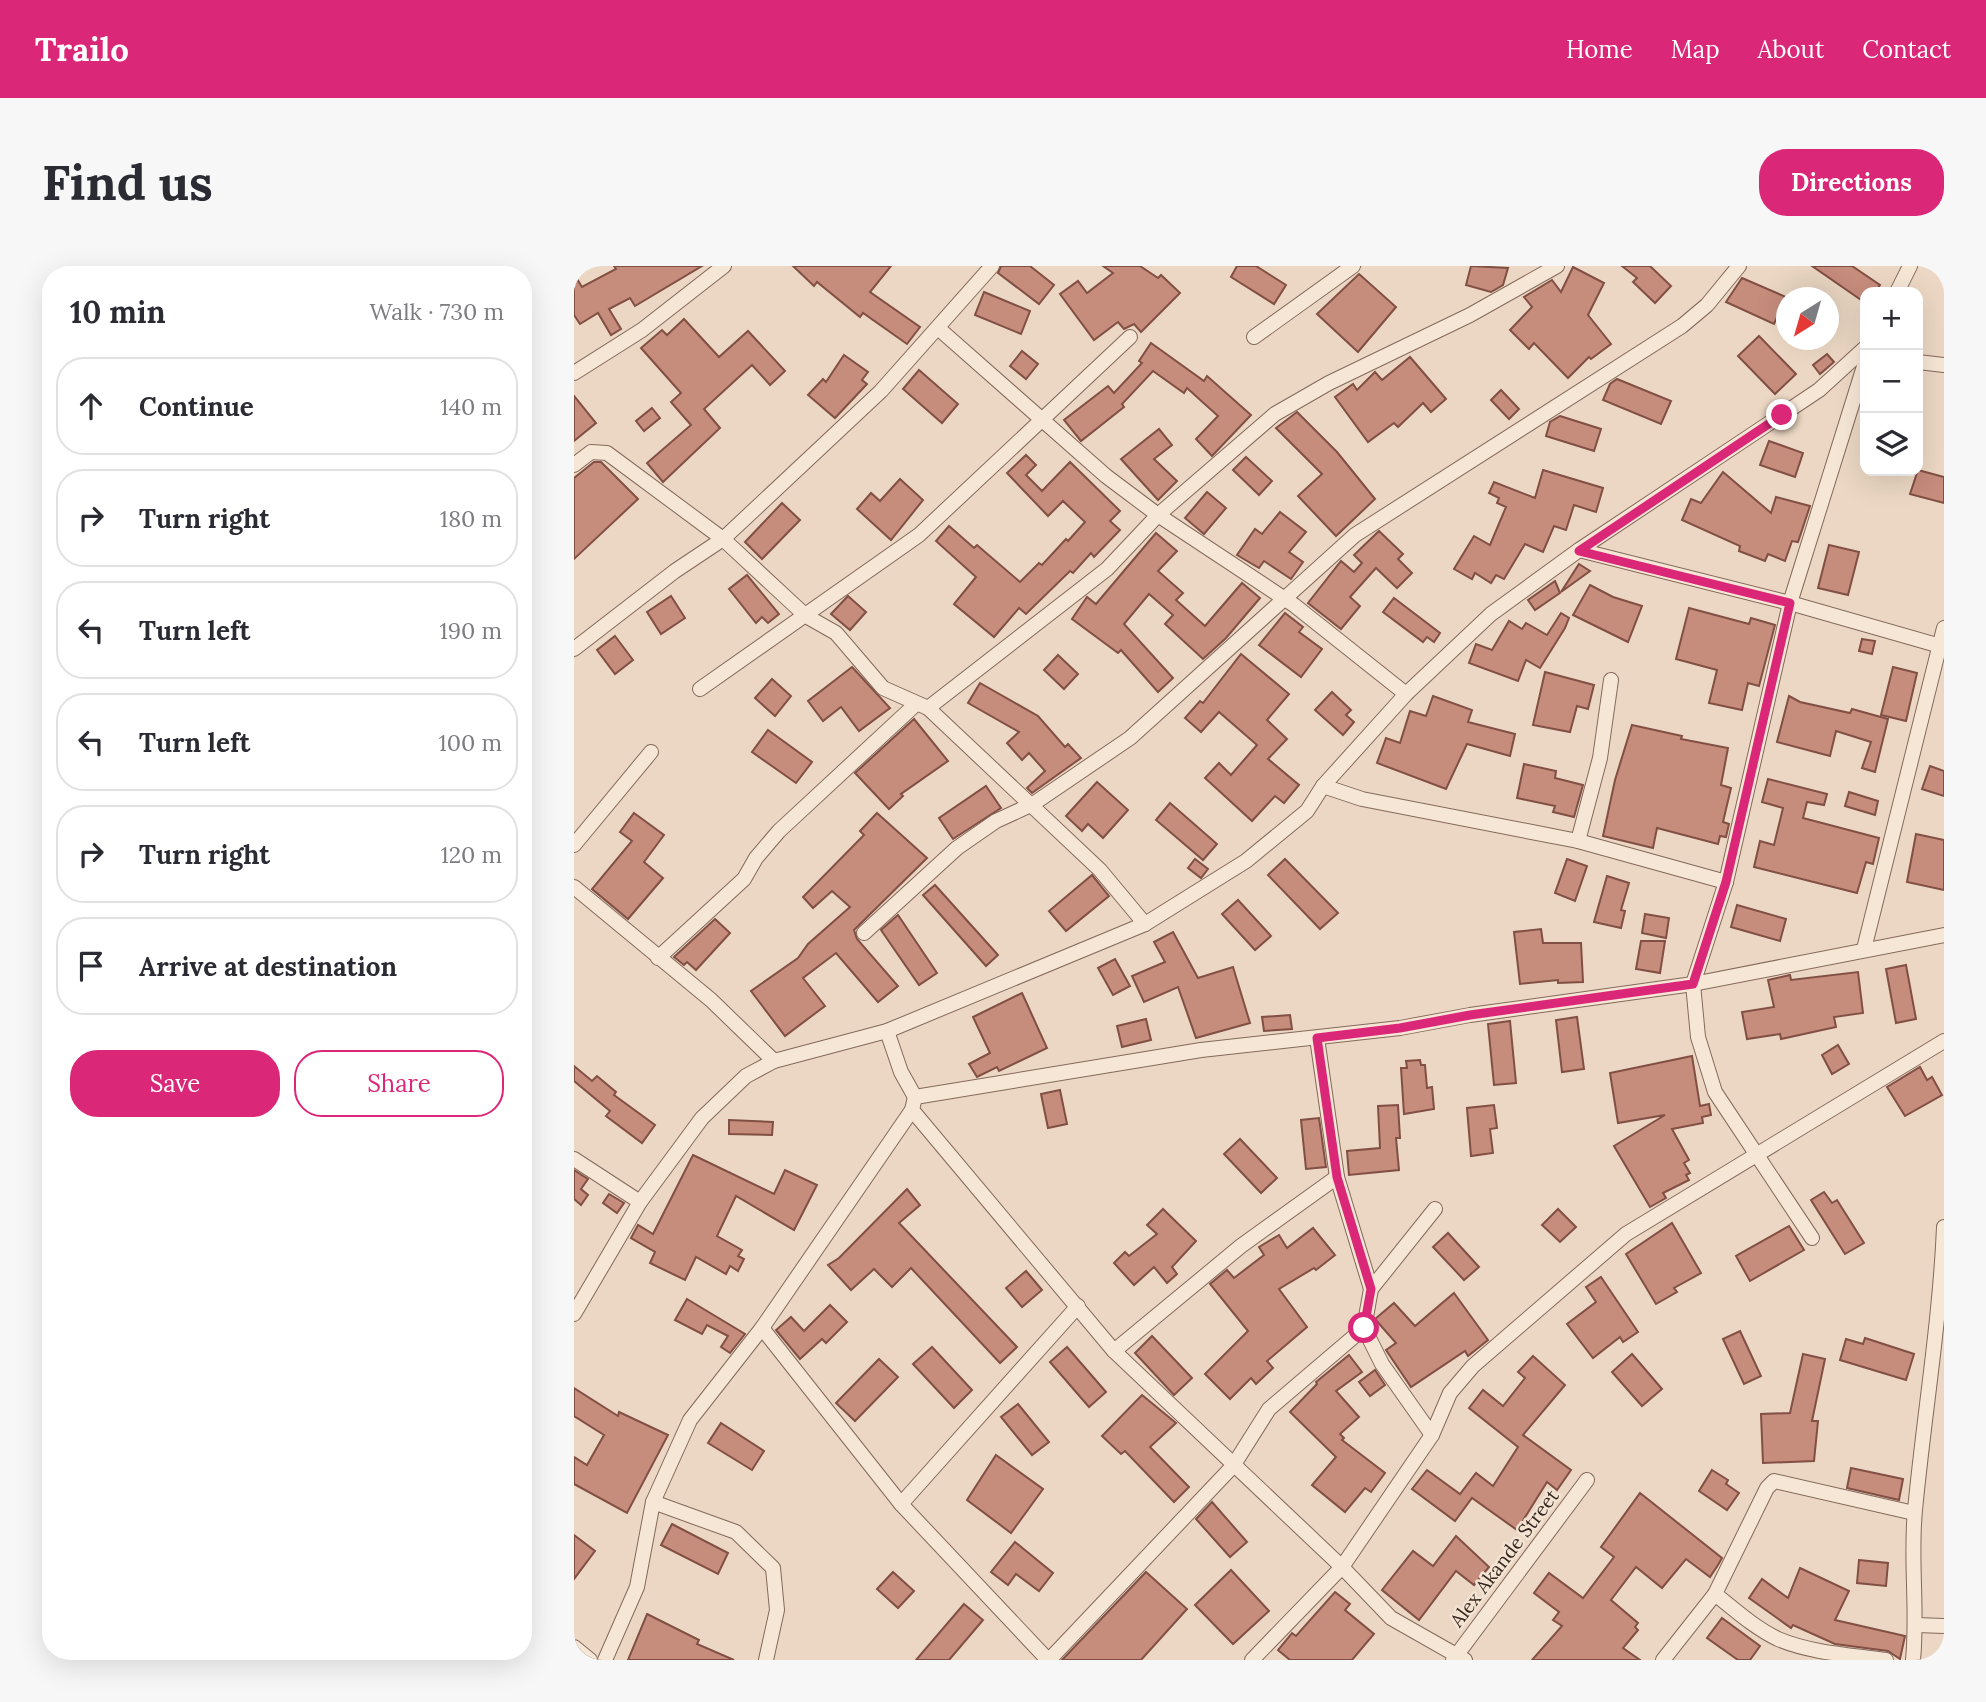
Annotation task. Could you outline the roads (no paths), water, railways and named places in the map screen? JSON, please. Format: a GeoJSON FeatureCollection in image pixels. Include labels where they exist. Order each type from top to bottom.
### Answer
{"type":"FeatureCollection","features":[{"type":"Feature","properties":{"kind":"street"},"geometry":{"type":"LineString","coordinates":[[574,373],[642,330],[724,266]]}},
{"type":"Feature","properties":{"kind":"street"},"geometry":{"type":"LineString","coordinates":[[574,649],[723,539],[881,391],[992,266]]}},
{"type":"Feature","properties":{"kind":"street"},"geometry":{"type":"LineString","coordinates":[[1254,337],[1353,266]]}},
{"type":"Feature","properties":{"kind":"street"},"geometry":{"type":"LineString","coordinates":[[658,958],[744,879],[756,858],[779,831],[922,706],[1107,569],[1158,515],[1275,414],[1329,383],[1470,315],[1557,266]]}},
{"type":"Feature","properties":{"kind":"street"},"geometry":{"type":"LineString","coordinates":[[864,933],[957,848],[996,821],[1033,804],[1130,738],[1355,535],[1682,326],[1707,305],[1739,266]]}},
{"type":"Feature","properties":{"kind":"street"},"geometry":{"type":"LineString","coordinates":[[1900,287],[1910,266]]}},
{"type":"Feature","properties":{"kind":"street"},"geometry":{"type":"LineString","coordinates":[[938,328],[1041,421],[1158,515],[1283,598],[1406,694]]}},
{"type":"Feature","properties":{"kind":"street"},"geometry":{"type":"LineString","coordinates":[[700,689],[919,535],[1130,337]]}},
{"type":"Feature","properties":{"kind":"street"},"geometry":{"type":"LineString","coordinates":[[574,1314],[640,1202],[702,1118],[747,1076],[774,1060],[887,1031],[1145,924],[1246,861],[1307,811],[1324,786],[1406,694],[1491,614],[1579,551],[1819,390],[1860,358]]}},
{"type":"Feature","properties":{"kind":"street"},"geometry":{"type":"LineString","coordinates":[[1923,363],[1944,365]]}},
{"type":"Feature","properties":{"kind":"street"},"geometry":{"type":"LineString","coordinates":[[1812,1238],[1716,1092],[1698,1037],[1693,984],[1726,882],[1790,603],[1860,371]]}},
{"type":"Feature","properties":{"kind":"street"},"geometry":{"type":"LineString","coordinates":[[574,465],[591,452],[607,453],[723,539],[806,616],[836,633],[883,688],[922,706],[1033,804],[1100,870],[1145,924]]}},
{"type":"Feature","properties":{"kind":"street"},"geometry":{"type":"LineString","coordinates":[[1579,551],[1790,603],[1942,647]]}},
{"type":"Feature","properties":{"kind":"street"},"geometry":{"type":"LineString","coordinates":[[1864,949],[1942,647],[1944,628]]}},
{"type":"Feature","properties":{"kind":"street"},"geometry":{"type":"LineString","coordinates":[[1577,841],[1600,758],[1611,680]]}},
{"type":"Feature","properties":{"kind":"street"},"geometry":{"type":"LineString","coordinates":[[574,845],[651,752]]}},
{"type":"Feature","properties":{"kind":"street"},"geometry":{"type":"LineString","coordinates":[[1324,786],[1362,799],[1577,841],[1726,882]]}},
{"type":"Feature","properties":{"kind":"street"},"geometry":{"type":"LineString","coordinates":[[574,887],[710,1000],[774,1060]]}},
{"type":"Feature","properties":{"kind":"street"},"geometry":{"type":"LineString","coordinates":[[605,1660],[636,1587],[653,1502],[690,1420],[762,1328],[913,1103],[1201,1050],[1400,1028],[1470,1015],[1693,984],[1944,934]]}},
{"type":"Feature","properties":{"kind":"street"},"geometry":{"type":"LineString","coordinates":[[887,1031],[913,1103],[1114,1351],[1342,1567],[1391,1618],[1458,1658]]}},
{"type":"Feature","properties":{"kind":"street"},"geometry":{"type":"LineString","coordinates":[[1317,1038],[1337,1177],[1371,1289],[1364,1328],[1382,1364],[1432,1435]]}},
{"type":"Feature","properties":{"kind":"street"},"geometry":{"type":"LineString","coordinates":[[1252,1660],[1342,1567],[1432,1435],[1450,1393],[1473,1366],[1626,1234],[1944,1041]]}},
{"type":"Feature","properties":{"kind":"street"},"geometry":{"type":"LineString","coordinates":[[574,1159],[640,1202]]}},
{"type":"Feature","properties":{"kind":"street"},"geometry":{"type":"LineString","coordinates":[[1114,1351],[1241,1246],[1337,1177]]}},
{"type":"Feature","properties":{"kind":"street"},"geometry":{"type":"LineString","coordinates":[[1371,1289],[1435,1209]]}},
{"type":"Feature","properties":{"kind":"street"},"geometry":{"type":"LineString","coordinates":[[1913,1660],[1917,1625],[1914,1513],[1942,1272],[1944,1227]]}},
{"type":"Feature","properties":{"kind":"street"},"geometry":{"type":"LineString","coordinates":[[901,1504],[1078,1306]]}},
{"type":"Feature","properties":{"kind":"street"},"geometry":{"type":"LineString","coordinates":[[762,1328],[901,1504],[1048,1660],[1233,1466],[1269,1409],[1364,1328]]}},
{"type":"Feature","properties":{"kind":"street","name":"Alex Akande Street"},"geometry":{"type":"LineString","coordinates":[[1458,1658],[1587,1480]]}},
{"type":"Feature","properties":{"kind":"street"},"geometry":{"type":"LineString","coordinates":[[1663,1660],[1715,1594],[1767,1488],[1774,1481],[1914,1513]]}},
{"type":"Feature","properties":{"kind":"street"},"geometry":{"type":"LineString","coordinates":[[653,1502],[736,1532],[773,1568],[777,1610],[766,1660]]}},
{"type":"Feature","properties":{"kind":"street"},"geometry":{"type":"LineString","coordinates":[[1715,1594],[1746,1619],[1779,1639],[1817,1650],[1886,1660]]}},
{"type":"Feature","properties":{"kind":"street"},"geometry":{"type":"LineString","coordinates":[[1917,1625],[1944,1626]]}},
{"type":"Feature","properties":{"kind":"street"},"geometry":{"type":"LineString","coordinates":[[574,1647],[590,1660]]}}]}
